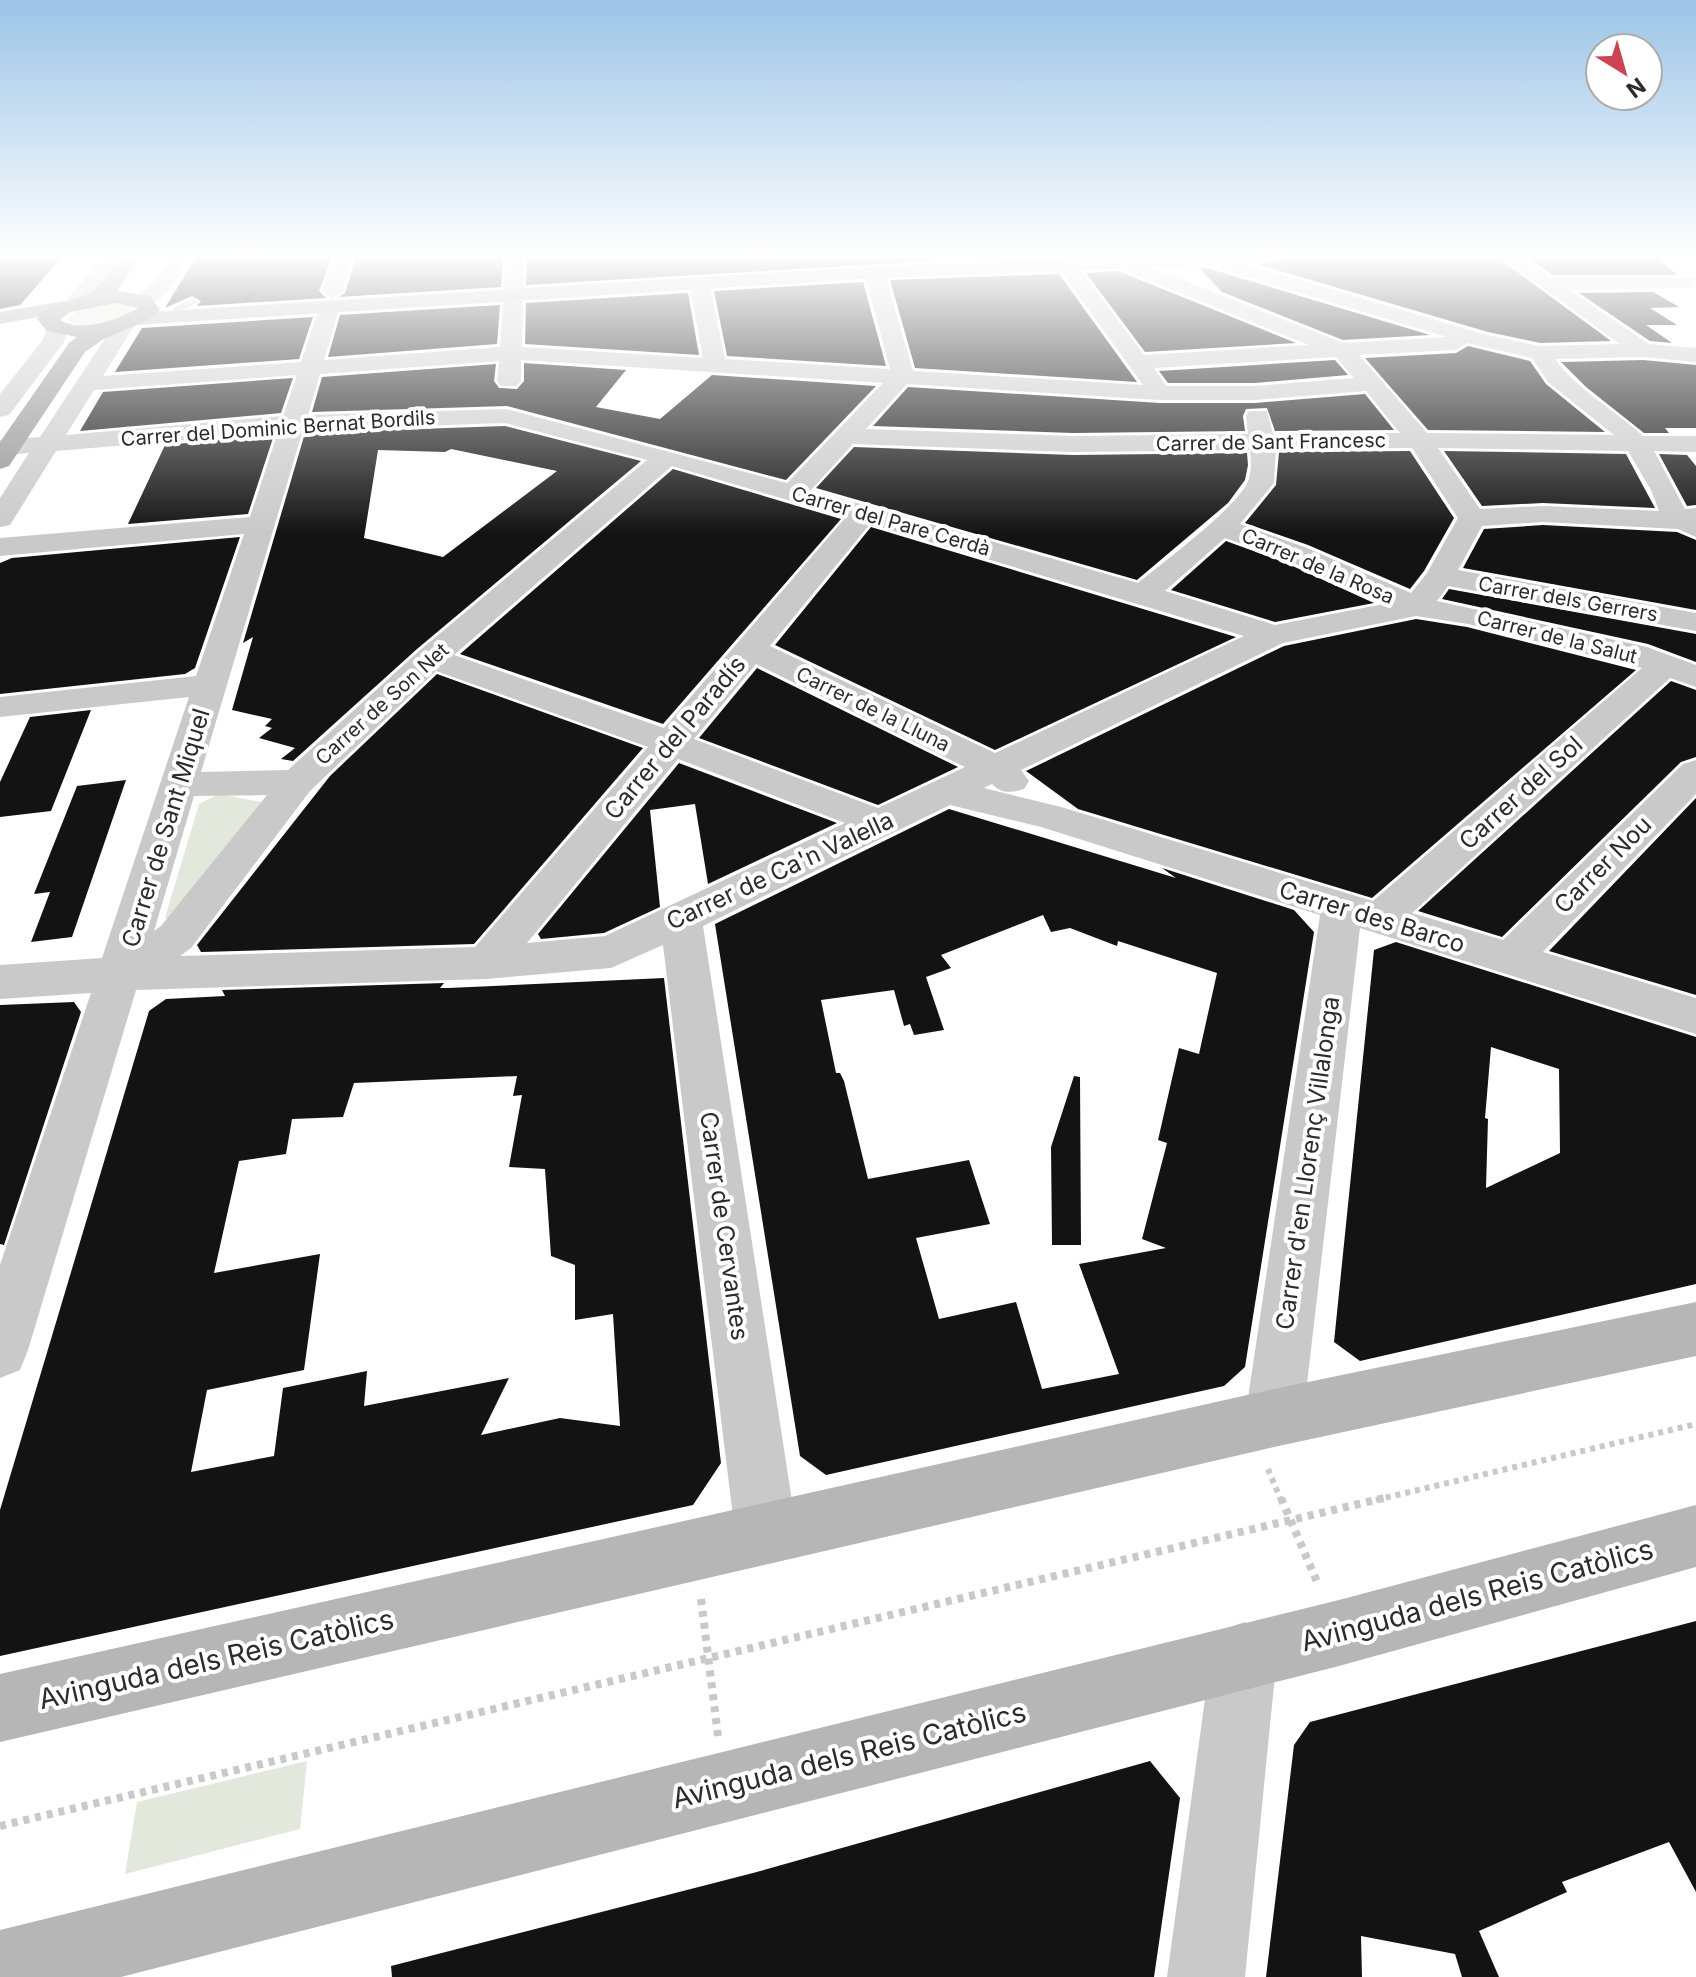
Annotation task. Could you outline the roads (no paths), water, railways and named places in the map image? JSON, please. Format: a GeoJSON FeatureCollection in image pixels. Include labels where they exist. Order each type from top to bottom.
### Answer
{"type":"FeatureCollection","features":[{"type":"Feature","properties":{"kind":"highway"},"geometry":{"type":"LineString","coordinates":[[3,452],[54,349]]}},
{"type":"Feature","properties":{"kind":"main road","name":"Avinguda dels Reis Catòlics"},"geometry":{"type":"LineString","coordinates":[[0,1708],[1262,1420],[1696,1329]]}},
{"type":"Feature","properties":{"kind":"main road","name":"Avinguda dels Reis Catòlics"},"geometry":{"type":"LineString","coordinates":[[0,1969],[1339,1633],[1696,1536]]}},
{"type":"Feature","properties":{"kind":"street"},"geometry":{"type":"LineString","coordinates":[[0,410],[47,349]]}},
{"type":"Feature","properties":{"kind":"street"},"geometry":{"type":"LineString","coordinates":[[0,519],[108,349]]}},
{"type":"Feature","properties":{"kind":"street","name":"Carrer de Sant Miquel"},"geometry":{"type":"LineString","coordinates":[[0,1350],[316,349]]}},
{"type":"Feature","properties":{"kind":"street"},"geometry":{"type":"LineString","coordinates":[[506,416],[511,349]]}},
{"type":"Feature","properties":{"kind":"street"},"geometry":{"type":"LineString","coordinates":[[712,349],[715,365]]}},
{"type":"Feature","properties":{"kind":"street"},"geometry":{"type":"LineString","coordinates":[[896,349],[903,375]]}},
{"type":"Feature","properties":{"kind":"street"},"geometry":{"type":"LineString","coordinates":[[1130,349],[1160,393]]}},
{"type":"Feature","properties":{"kind":"street"},"geometry":{"type":"LineString","coordinates":[[1339,349],[1420,440],[1472,518]]}},
{"type":"Feature","properties":{"kind":"street"},"geometry":{"type":"LineString","coordinates":[[1139,362],[1367,349]]}},
{"type":"Feature","properties":{"kind":"street"},"geometry":{"type":"LineString","coordinates":[[1522,349],[1540,353],[1643,350],[1696,355]]}},
{"type":"Feature","properties":{"kind":"street"},"geometry":{"type":"LineString","coordinates":[[86,384],[511,353],[1160,393],[1255,393],[1372,384]]}},
{"type":"Feature","properties":{"kind":"street"},"geometry":{"type":"LineString","coordinates":[[1540,353],[1556,377],[1609,417],[1637,444],[1664,490],[1673,513],[1692,522]]}},
{"type":"Feature","properties":{"kind":"street"},"geometry":{"type":"LineString","coordinates":[[793,493],[903,375]]}},
{"type":"Feature","properties":{"kind":"street"},"geometry":{"type":"LineString","coordinates":[[1143,594],[1220,527],[1260,486],[1263,466],[1255,393]]}},
{"type":"Feature","properties":{"kind":"street","name":"Carrer del Dominic Bernat Bordils"},"geometry":{"type":"LineString","coordinates":[[3,452],[49,444],[293,423],[506,416]]}},
{"type":"Feature","properties":{"kind":"street","name":"Carrer del Pare Cerdà"},"geometry":{"type":"LineString","coordinates":[[506,416],[574,436],[667,457],[1143,594],[1274,635]]}},
{"type":"Feature","properties":{"kind":"street","name":"Carrer de Sant Francesc"},"geometry":{"type":"LineString","coordinates":[[847,436],[1073,444],[1420,440],[1696,444]]}},
{"type":"Feature","properties":{"kind":"street","name":"Carrer de Son Net"},"geometry":{"type":"LineString","coordinates":[[121,974],[176,937],[297,782],[431,658],[667,457]]}},
{"type":"Feature","properties":{"kind":"street","name":"Carrer del Paradís"},"geometry":{"type":"LineString","coordinates":[[486,963],[864,514]]}},
{"type":"Feature","properties":{"kind":"street"},"geometry":{"type":"LineString","coordinates":[[1472,518],[1543,514],[1692,522]]}},
{"type":"Feature","properties":{"kind":"street"},"geometry":{"type":"LineString","coordinates":[[1416,607],[1440,576],[1472,518]]}},
{"type":"Feature","properties":{"kind":"street"},"geometry":{"type":"LineString","coordinates":[[0,547],[261,524]]}},
{"type":"Feature","properties":{"kind":"street","name":"Carrer de la Rosa"},"geometry":{"type":"LineString","coordinates":[[1220,527],[1297,554],[1416,607]]}},
{"type":"Feature","properties":{"kind":"street","name":"Carrer dels Gerrers"},"geometry":{"type":"LineString","coordinates":[[1440,576],[1696,622]]}},
{"type":"Feature","properties":{"kind":"street","name":"Carrer de Ca'n Valella"},"geometry":{"type":"LineString","coordinates":[[0,982],[121,974],[486,963],[611,952],[1274,635],[1416,607]]}},
{"type":"Feature","properties":{"kind":"street","name":"Carrer de la Salut"},"geometry":{"type":"LineString","coordinates":[[1416,607],[1468,615],[1636,654],[1680,671]]}},
{"type":"Feature","properties":{"kind":"street","name":"Carrer de la Lluna"},"geometry":{"type":"LineString","coordinates":[[750,649],[997,768]]}},
{"type":"Feature","properties":{"kind":"street"},"geometry":{"type":"LineString","coordinates":[[431,658],[671,743],[881,823]]}},
{"type":"Feature","properties":{"kind":"street","name":"Carrer del Sol"},"geometry":{"type":"LineString","coordinates":[[1361,914],[1680,671]]}},
{"type":"Feature","properties":{"kind":"street"},"geometry":{"type":"LineString","coordinates":[[0,707],[211,685]]}},
{"type":"Feature","properties":{"kind":"street","name":"Carrer des Barco"},"geometry":{"type":"LineString","coordinates":[[997,768],[1048,816]]}},
{"type":"Feature","properties":{"kind":"street","name":"Carrer Nou"},"geometry":{"type":"LineString","coordinates":[[1510,959],[1696,772]]}},
{"type":"Feature","properties":{"kind":"street"},"geometry":{"type":"LineString","coordinates":[[180,784],[297,782]]}},
{"type":"Feature","properties":{"kind":"street","name":"Carrer des Barco"},"geometry":{"type":"LineString","coordinates":[[948,792],[1048,816],[1696,1016]]}},
{"type":"Feature","properties":{"kind":"street","name":"Carrer d'en Llorenç Villalonga"},"geometry":{"type":"LineString","coordinates":[[1262,1420],[1361,914]]}},
{"type":"Feature","properties":{"kind":"street","name":"Carrer de Cervantes"},"geometry":{"type":"LineString","coordinates":[[681,918],[766,1533]]}},
{"type":"Feature","properties":{"kind":"street"},"geometry":{"type":"LineString","coordinates":[[1206,1977],[1244,1655]]}}]}
